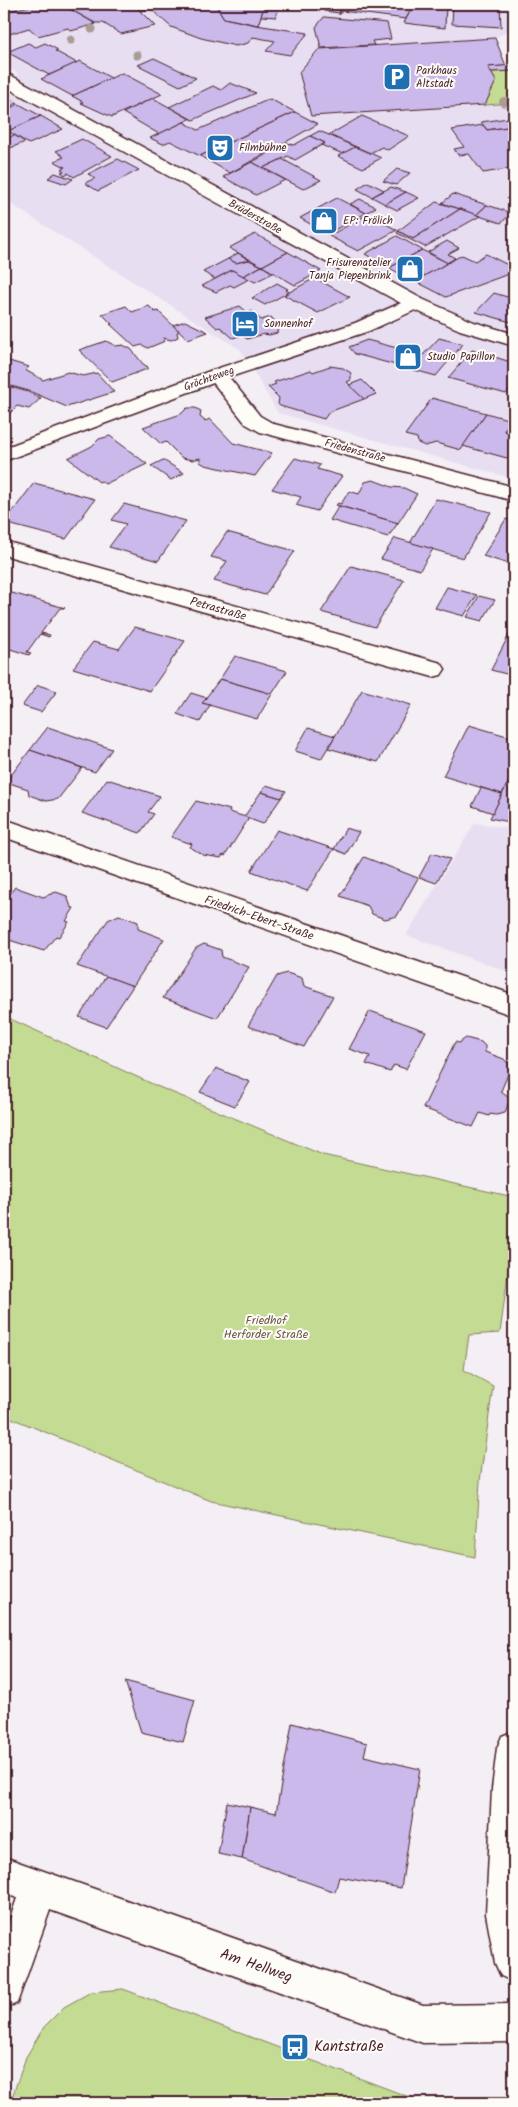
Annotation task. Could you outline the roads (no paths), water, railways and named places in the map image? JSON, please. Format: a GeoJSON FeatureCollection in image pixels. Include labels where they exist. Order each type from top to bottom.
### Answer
{"type":"FeatureCollection","features":[{"type":"Feature","properties":{"kind":"street","name":"Brüderstraße"},"geometry":{"type":"LineString","coordinates":[[4,79],[415,303],[468,326],[514,340]]}},
{"type":"Feature","properties":{"kind":"street","name":"Gröchteweg"},"geometry":{"type":"LineString","coordinates":[[4,455],[217,375],[362,327],[415,303]]}},
{"type":"Feature","properties":{"kind":"street","name":"Friedenstraße"},"geometry":{"type":"LineString","coordinates":[[217,375],[253,420],[267,428],[514,494]]}},
{"type":"Feature","properties":{"kind":"street","name":"Petrastraße"},"geometry":{"type":"LineString","coordinates":[[4,548],[433,669]]}},
{"type":"Feature","properties":{"kind":"street","name":"Friedrich-Ebert-Straße"},"geometry":{"type":"LineString","coordinates":[[4,828],[514,1006]]}},
{"type":"Feature","properties":{"kind":"street"},"geometry":{"type":"LineString","coordinates":[[514,1748],[510,1789],[504,1914],[514,1963]]}},
{"type":"Feature","properties":{"kind":"street","name":"Am Hellweg"},"geometry":{"type":"LineString","coordinates":[[4,1875],[423,2024],[514,2023]]}},
{"type":"Feature","properties":{"kind":"street"},"geometry":{"type":"LineString","coordinates":[[4,1990],[39,1888]]}},
{"type":"Feature","properties":{"kind":"place","name":"Parkhaus Altstadt"},"geometry":{"type":"Point","coordinates":[397,77]}},
{"type":"Feature","properties":{"kind":"place","name":"Filmbühne"},"geometry":{"type":"Point","coordinates":[220,148]}},
{"type":"Feature","properties":{"kind":"place","name":"EP: Frölich"},"geometry":{"type":"Point","coordinates":[324,221]}},
{"type":"Feature","properties":{"kind":"place","name":"Frisurenatelier Tanja Piepenbrink"},"geometry":{"type":"Point","coordinates":[410,269]}},
{"type":"Feature","properties":{"kind":"place","name":"Sonnenhof"},"geometry":{"type":"Point","coordinates":[245,324]}},
{"type":"Feature","properties":{"kind":"place","name":"Studio Papillon"},"geometry":{"type":"Point","coordinates":[408,357]}},
{"type":"Feature","properties":{"kind":"place","name":"Kantstraße"},"geometry":{"type":"Point","coordinates":[295,2047]}},
{"type":"Feature","properties":{"kind":"park label","name":"Friedhof Herforder Straße"},"geometry":{"type":"Point","coordinates":[266,1327]}}]}
